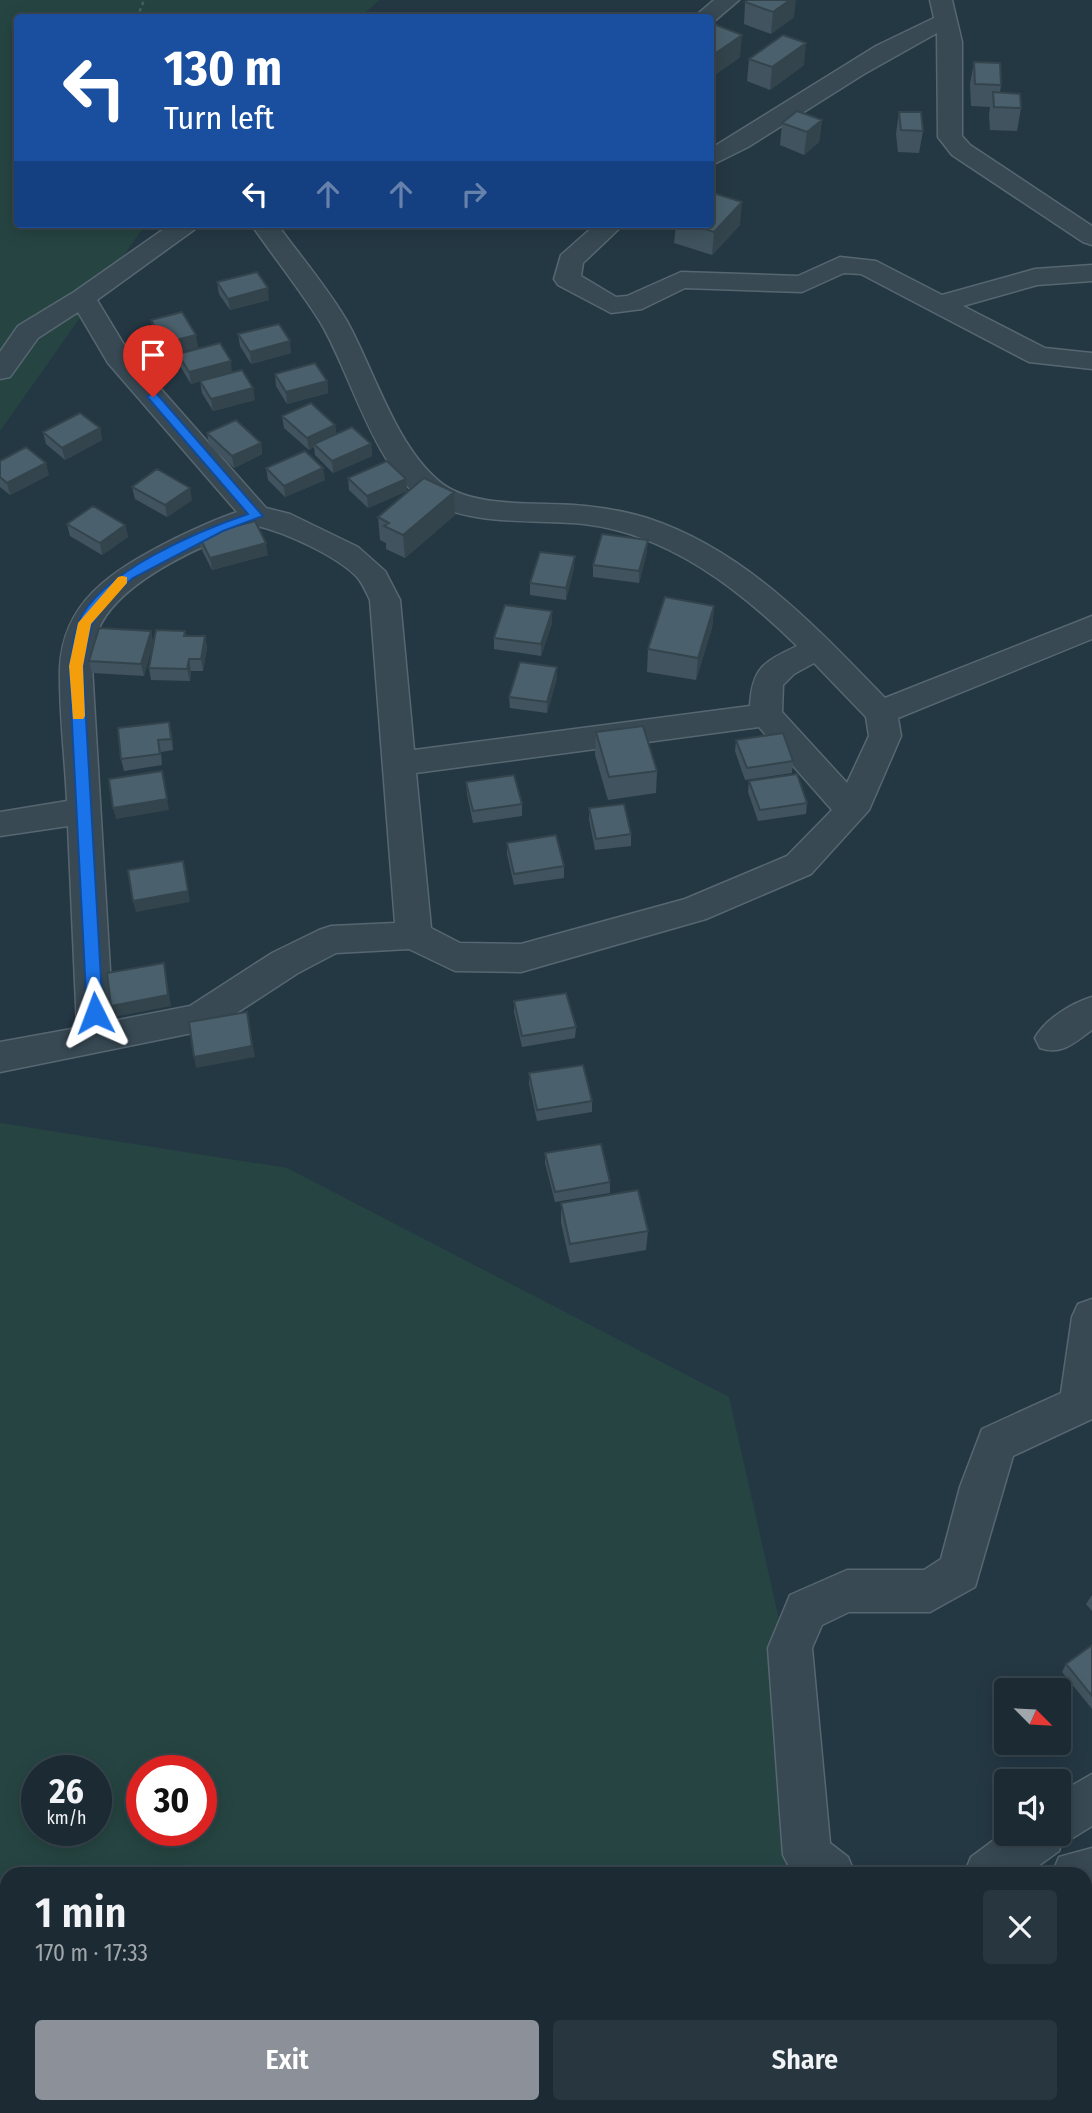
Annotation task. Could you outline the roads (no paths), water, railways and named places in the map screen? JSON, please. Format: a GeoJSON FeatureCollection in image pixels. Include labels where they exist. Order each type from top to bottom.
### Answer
{"type":"FeatureCollection","features":[{"type":"Feature","properties":{"kind":"street"},"geometry":{"type":"LineString","coordinates":[[709,14],[728,0]]}},
{"type":"Feature","properties":{"kind":"street"},"geometry":{"type":"LineString","coordinates":[[714,157],[908,37],[943,11],[951,42],[950,137],[961,150],[1092,237]]}},
{"type":"Feature","properties":{"kind":"street"},"geometry":{"type":"LineString","coordinates":[[0,372],[27,332],[83,298],[160,241],[182,228]]}},
{"type":"Feature","properties":{"kind":"street"},"geometry":{"type":"LineString","coordinates":[[0,1057],[199,1019],[285,963],[331,940],[414,934],[455,957],[520,958],[694,910],[799,865],[852,810],[886,736],[881,713],[818,648],[763,595],[694,549],[638,525],[584,515],[510,512],[463,503],[432,491],[404,464],[333,321],[267,228]]}},
{"type":"Feature","properties":{"kind":"street"},"geometry":{"type":"LineString","coordinates":[[607,228],[570,261],[567,279],[611,305],[633,303],[681,280],[802,284],[840,265],[867,267],[1039,356],[1092,361]]}},
{"type":"Feature","properties":{"kind":"street"},"geometry":{"type":"LineString","coordinates":[[937,304],[1035,277],[1092,272]]}},
{"type":"Feature","properties":{"kind":"street"},"geometry":{"type":"LineString","coordinates":[[83,298],[118,357],[256,516]]}},
{"type":"Feature","properties":{"kind":"street"},"geometry":{"type":"LineString","coordinates":[[96,1038],[76,666],[85,623],[110,591],[129,575],[219,528],[256,516],[279,521],[313,536],[370,571],[385,600],[414,934]]}},
{"type":"Feature","properties":{"kind":"street"},"geometry":{"type":"LineString","coordinates":[[881,713],[933,689],[1092,627]]}},
{"type":"Feature","properties":{"kind":"street"},"geometry":{"type":"LineString","coordinates":[[818,648],[783,666],[767,682],[766,715],[852,810]]}},
{"type":"Feature","properties":{"kind":"street"},"geometry":{"type":"LineString","coordinates":[[399,764],[766,715]]}},
{"type":"Feature","properties":{"kind":"street"},"geometry":{"type":"LineString","coordinates":[[0,824],[83,811]]}},
{"type":"Feature","properties":{"kind":"street"},"geometry":{"type":"LineString","coordinates":[[1053,1038],[1092,1012]]}},
{"type":"Feature","properties":{"kind":"street"},"geometry":{"type":"LineString","coordinates":[[822,1867],[807,1855],[790,1648],[806,1610],[847,1591],[930,1591],[960,1572],[981,1487],[997,1443],[1086,1401],[1092,1317]]}},
{"type":"Feature","properties":{"kind":"street"},"geometry":{"type":"LineString","coordinates":[[1071,1813],[1092,1797]]}},
{"type":"Feature","properties":{"kind":"street"},"geometry":{"type":"LineString","coordinates":[[997,1867],[1026,1846]]}}]}
